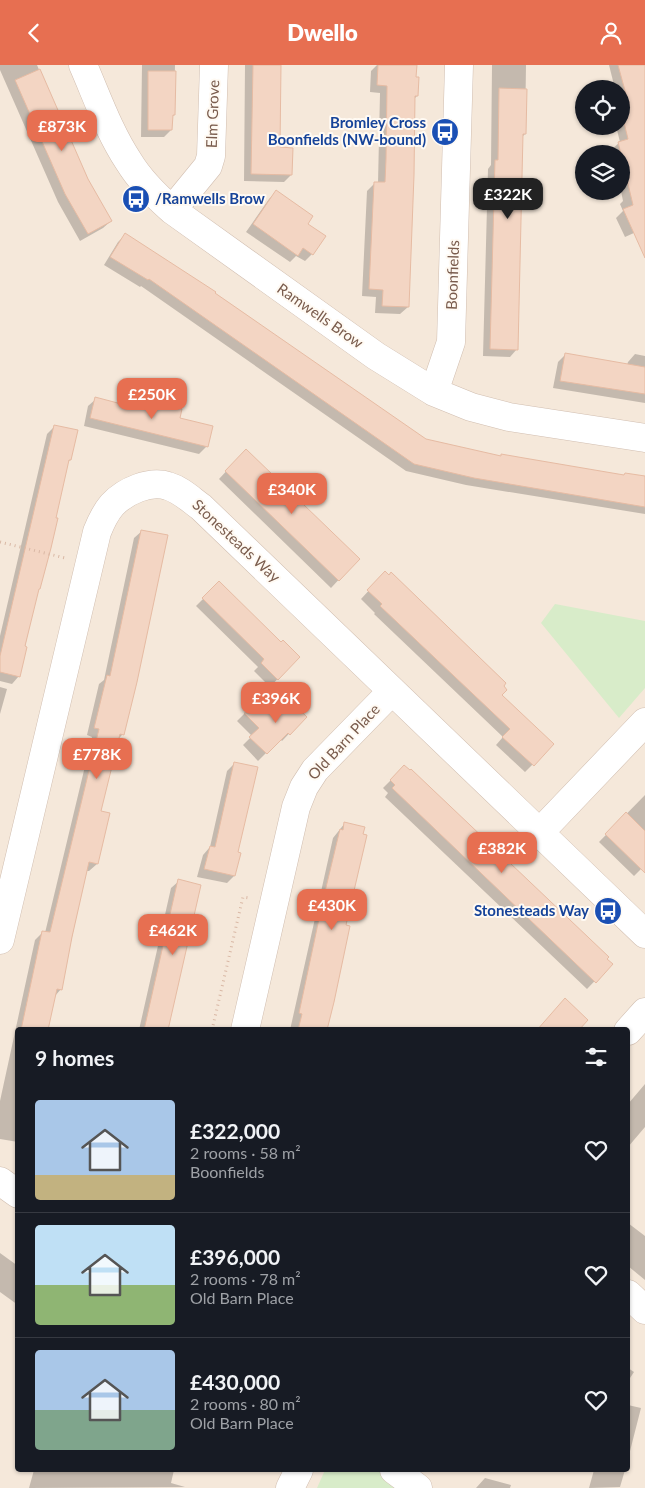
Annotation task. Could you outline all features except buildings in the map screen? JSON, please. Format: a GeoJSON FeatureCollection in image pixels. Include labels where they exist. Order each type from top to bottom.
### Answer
{"type":"FeatureCollection","features":[{"type":"Feature","properties":{"kind":"street","name":"Ramwells Brow"},"geometry":{"type":"LineString","coordinates":[[83,65],[115,137],[129,163],[152,192],[172,210],[376,356],[434,392],[471,407],[509,417],[645,438]]}},
{"type":"Feature","properties":{"kind":"street","name":"Elm Grove"},"geometry":{"type":"LineString","coordinates":[[172,210],[208,166],[211,156],[214,65]]}},
{"type":"Feature","properties":{"kind":"street","name":"Boonfields"},"geometry":{"type":"LineString","coordinates":[[434,392],[451,342],[459,65]]}},
{"type":"Feature","properties":{"kind":"street","name":"Stonesteads Way"},"geometry":{"type":"LineString","coordinates":[[0,940],[97,532],[103,517],[112,504],[128,492],[148,485],[167,485],[183,493],[200,507],[645,934]]}},
{"type":"Feature","properties":{"kind":"street","name":"Old Barn Place"},"geometry":{"type":"LineString","coordinates":[[246,1027],[296,807],[304,787],[315,770],[392,691]]}},
{"type":"Feature","properties":{"kind":"street"},"geometry":{"type":"LineString","coordinates":[[540,832],[645,722]]}},
{"type":"Feature","properties":{"kind":"street"},"geometry":{"type":"LineString","coordinates":[[630,1029],[645,1012]]}},
{"type":"Feature","properties":{"kind":"street"},"geometry":{"type":"LineString","coordinates":[[0,1181],[15,1192]]}},
{"type":"Feature","properties":{"kind":"street"},"geometry":{"type":"LineString","coordinates":[[630,1296],[645,1310]]}},
{"type":"Feature","properties":{"kind":"street"},"geometry":{"type":"LineString","coordinates":[[290,1488],[299,1472]]}},
{"type":"Feature","properties":{"kind":"street"},"geometry":{"type":"LineString","coordinates":[[397,1472],[418,1488]]}},
{"type":"Feature","properties":{"kind":"path"},"geometry":{"type":"LineString","coordinates":[[0,542],[90,564]]}},
{"type":"Feature","properties":{"kind":"path"},"geometry":{"type":"LineString","coordinates":[[213,1027],[242,897],[274,903]]}},
{"type":"Feature","properties":{"kind":"shaded area"},"geometry":{"type":"Polygon","coordinates":[[[0,65],[645,65],[645,1488],[0,1488],[0,65]]]}},
{"type":"Feature","properties":{"kind":"green space"},"geometry":{"type":"Polygon","coordinates":[[[555,604],[645,621],[645,688],[619,718],[541,623],[555,604]]]}},
{"type":"Feature","properties":{"kind":"green space"},"geometry":{"type":"Polygon","coordinates":[[[324,1472],[382,1472],[404,1488],[317,1488],[324,1472]]]}},
{"type":"Feature","properties":{"kind":"place","name":"Bromley Cross Boonfields (NW-bound)"},"geometry":{"type":"Point","coordinates":[445,132]}},
{"type":"Feature","properties":{"kind":"place","name":"/Ramwells Brow"},"geometry":{"type":"Point","coordinates":[136,199]}},
{"type":"Feature","properties":{"kind":"place","name":"Stonesteads Way"},"geometry":{"type":"Point","coordinates":[608,911]}}]}
